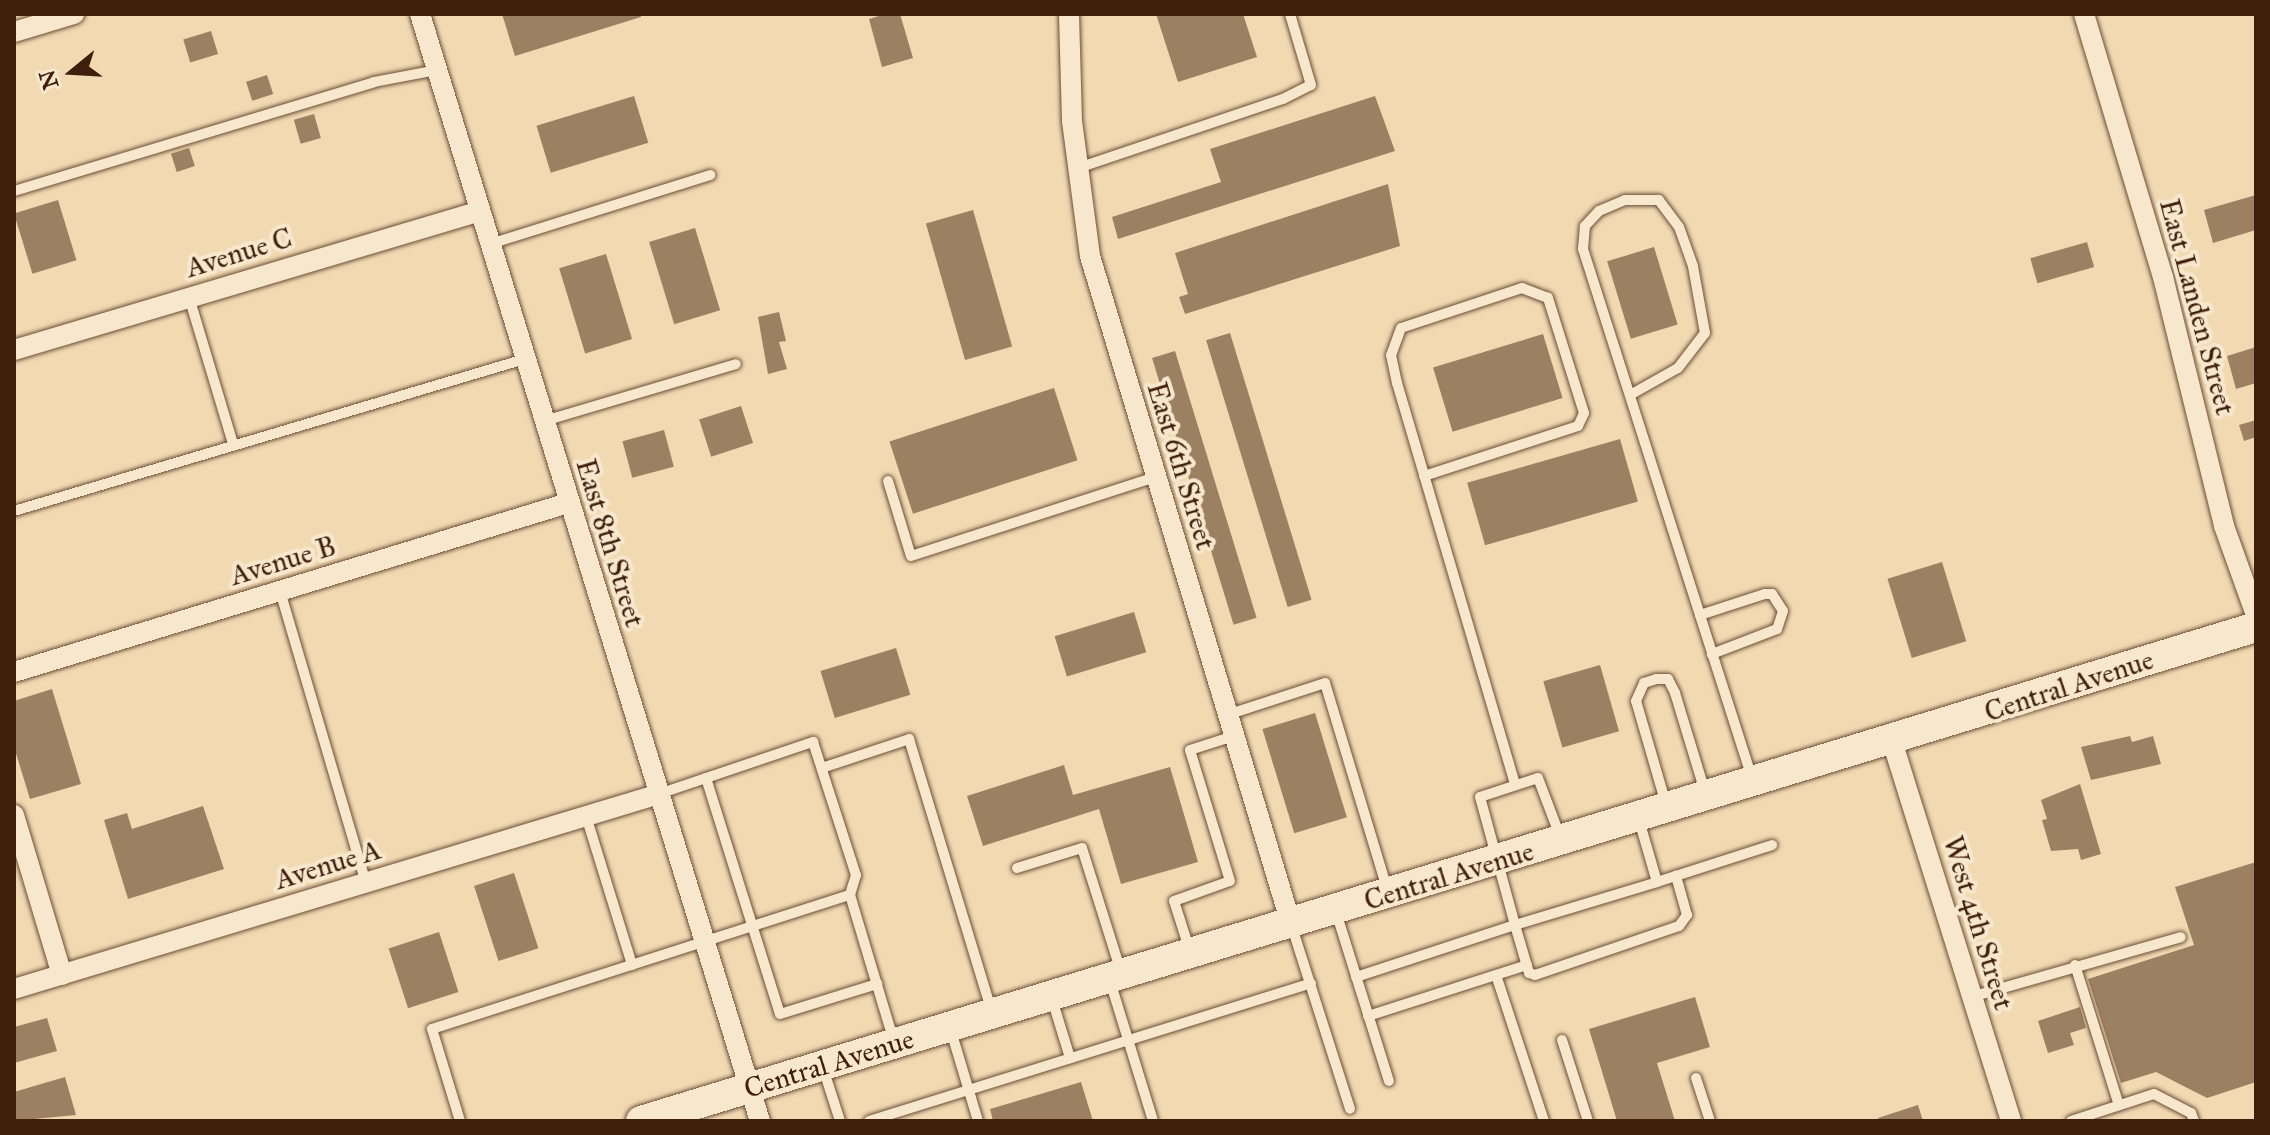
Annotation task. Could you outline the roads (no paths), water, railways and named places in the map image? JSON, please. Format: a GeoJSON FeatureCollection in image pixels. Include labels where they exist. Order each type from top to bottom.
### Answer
{"type":"FeatureCollection","features":[{"type":"Feature","properties":{"kind":"street"},"geometry":{"type":"LineString","coordinates":[[14,32],[74,14]]}},
{"type":"Feature","properties":{"kind":"street","name":"East 8th Street"},"geometry":{"type":"LineString","coordinates":[[420,14],[760,1121]]}},
{"type":"Feature","properties":{"kind":"street","name":"East 6th Street"},"geometry":{"type":"LineString","coordinates":[[1069,14],[1077,169],[1090,256],[1291,924]]}},
{"type":"Feature","properties":{"kind":"street","name":"East Landen Street"},"geometry":{"type":"LineString","coordinates":[[2084,14],[2163,277],[2224,526],[2256,615]]}},
{"type":"Feature","properties":{"kind":"street","name":"Avenue C"},"geometry":{"type":"LineString","coordinates":[[14,350],[480,211]]}},
{"type":"Feature","properties":{"kind":"street","name":"Avenue B"},"geometry":{"type":"LineString","coordinates":[[14,672],[568,503]]}},
{"type":"Feature","properties":{"kind":"street","name":"Central Avenue"},"geometry":{"type":"LineString","coordinates":[[641,1121],[1754,784],[2256,627]]}},
{"type":"Feature","properties":{"kind":"street","name":"West 4th Street"},"geometry":{"type":"LineString","coordinates":[[1892,741],[2011,1121]]}},
{"type":"Feature","properties":{"kind":"street","name":"Avenue A"},"geometry":{"type":"LineString","coordinates":[[14,989],[659,794]]}},
{"type":"Feature","properties":{"kind":"street"},"geometry":{"type":"LineString","coordinates":[[14,815],[17,837],[62,975]]}},
{"type":"Feature","properties":{"kind":"lane"},"geometry":{"type":"LineString","coordinates":[[1077,169],[1283,99],[1311,85],[1290,14]]}},
{"type":"Feature","properties":{"kind":"lane"},"geometry":{"type":"LineString","coordinates":[[14,191],[374,82],[437,70]]}},
{"type":"Feature","properties":{"kind":"lane"},"geometry":{"type":"LineString","coordinates":[[490,244],[710,175]]}},
{"type":"Feature","properties":{"kind":"lane"},"geometry":{"type":"LineString","coordinates":[[1630,395],[1678,368],[1705,333],[1693,266],[1679,227],[1659,200],[1625,200],[1599,211],[1585,226],[1583,249],[1754,784]]}},
{"type":"Feature","properties":{"kind":"lane"},"geometry":{"type":"LineString","coordinates":[[1424,476],[1578,426],[1584,413],[1548,298],[1522,288],[1401,328],[1391,355],[1424,476],[1515,784]]}},
{"type":"Feature","properties":{"kind":"lane"},"geometry":{"type":"LineString","coordinates":[[189,297],[233,444]]}},
{"type":"Feature","properties":{"kind":"lane"},"geometry":{"type":"LineString","coordinates":[[14,511],[525,359]]}},
{"type":"Feature","properties":{"kind":"lane"},"geometry":{"type":"LineString","coordinates":[[544,421],[736,364]]}},
{"type":"Feature","properties":{"kind":"lane"},"geometry":{"type":"LineString","coordinates":[[888,481],[911,556],[1155,477]]}},
{"type":"Feature","properties":{"kind":"lane"},"geometry":{"type":"LineString","coordinates":[[280,591],[366,883]]}},
{"type":"Feature","properties":{"kind":"lane"},"geometry":{"type":"LineString","coordinates":[[1700,615],[1765,594],[1772,594],[1783,611],[1777,629],[1712,654]]}},
{"type":"Feature","properties":{"kind":"lane"},"geometry":{"type":"LineString","coordinates":[[1668,810],[1636,701],[1644,683],[1656,679],[1668,679],[1675,693],[1707,798]]}},
{"type":"Feature","properties":{"kind":"lane"},"geometry":{"type":"LineString","coordinates":[[1227,715],[1325,683],[1389,894]]}},
{"type":"Feature","properties":{"kind":"lane"},"geometry":{"type":"LineString","coordinates":[[1191,954],[1174,901],[1230,881],[1190,750],[1234,736]]}},
{"type":"Feature","properties":{"kind":"lane"},"geometry":{"type":"LineString","coordinates":[[822,768],[909,739],[993,1014]]}},
{"type":"Feature","properties":{"kind":"lane"},"geometry":{"type":"LineString","coordinates":[[659,794],[813,742],[856,875],[850,895],[895,1044]]}},
{"type":"Feature","properties":{"kind":"lane"},"geometry":{"type":"LineString","coordinates":[[706,778],[780,1014],[877,984]]}},
{"type":"Feature","properties":{"kind":"lane"},"geometry":{"type":"LineString","coordinates":[[1562,842],[1543,783],[1538,778],[1480,797],[1527,965],[1535,975],[1679,926],[1687,915],[1676,876]]}},
{"type":"Feature","properties":{"kind":"lane"},"geometry":{"type":"LineString","coordinates":[[586,816],[632,965]]}},
{"type":"Feature","properties":{"kind":"lane"},"geometry":{"type":"LineString","coordinates":[[1639,818],[1657,882]]}},
{"type":"Feature","properties":{"kind":"lane"},"geometry":{"type":"LineString","coordinates":[[1356,977],[1772,845]]}},
{"type":"Feature","properties":{"kind":"lane"},"geometry":{"type":"LineString","coordinates":[[1017,868],[1082,848],[1116,977],[1128,1040],[1153,1121]]}},
{"type":"Feature","properties":{"kind":"lane"},"geometry":{"type":"LineString","coordinates":[[460,1121],[432,1029],[850,895]]}},
{"type":"Feature","properties":{"kind":"lane"},"geometry":{"type":"LineString","coordinates":[[1335,910],[1389,1081]]}},
{"type":"Feature","properties":{"kind":"lane"},"geometry":{"type":"LineString","coordinates":[[1291,924],[1350,1109]]}},
{"type":"Feature","properties":{"kind":"lane"},"geometry":{"type":"LineString","coordinates":[[1971,997],[2181,937]]}},
{"type":"Feature","properties":{"kind":"lane"},"geometry":{"type":"LineString","coordinates":[[1368,1016],[1527,965]]}},
{"type":"Feature","properties":{"kind":"lane"},"geometry":{"type":"LineString","coordinates":[[2075,965],[2119,1105]]}},
{"type":"Feature","properties":{"kind":"lane"},"geometry":{"type":"LineString","coordinates":[[1496,975],[1544,1121]]}},
{"type":"Feature","properties":{"kind":"lane"},"geometry":{"type":"LineString","coordinates":[[869,1121],[1311,983]]}},
{"type":"Feature","properties":{"kind":"lane"},"geometry":{"type":"LineString","coordinates":[[1051,996],[1070,1058]]}},
{"type":"Feature","properties":{"kind":"lane"},"geometry":{"type":"LineString","coordinates":[[950,1027],[978,1121]]}},
{"type":"Feature","properties":{"kind":"lane"},"geometry":{"type":"LineString","coordinates":[[1562,1040],[1588,1121]]}},
{"type":"Feature","properties":{"kind":"lane"},"geometry":{"type":"LineString","coordinates":[[823,1066],[840,1121]]}},
{"type":"Feature","properties":{"kind":"lane"},"geometry":{"type":"LineString","coordinates":[[1696,1078],[1710,1121]]}},
{"type":"Feature","properties":{"kind":"lane"},"geometry":{"type":"LineString","coordinates":[[2071,1121],[2154,1094],[2191,1113],[2194,1121]]}}]}
